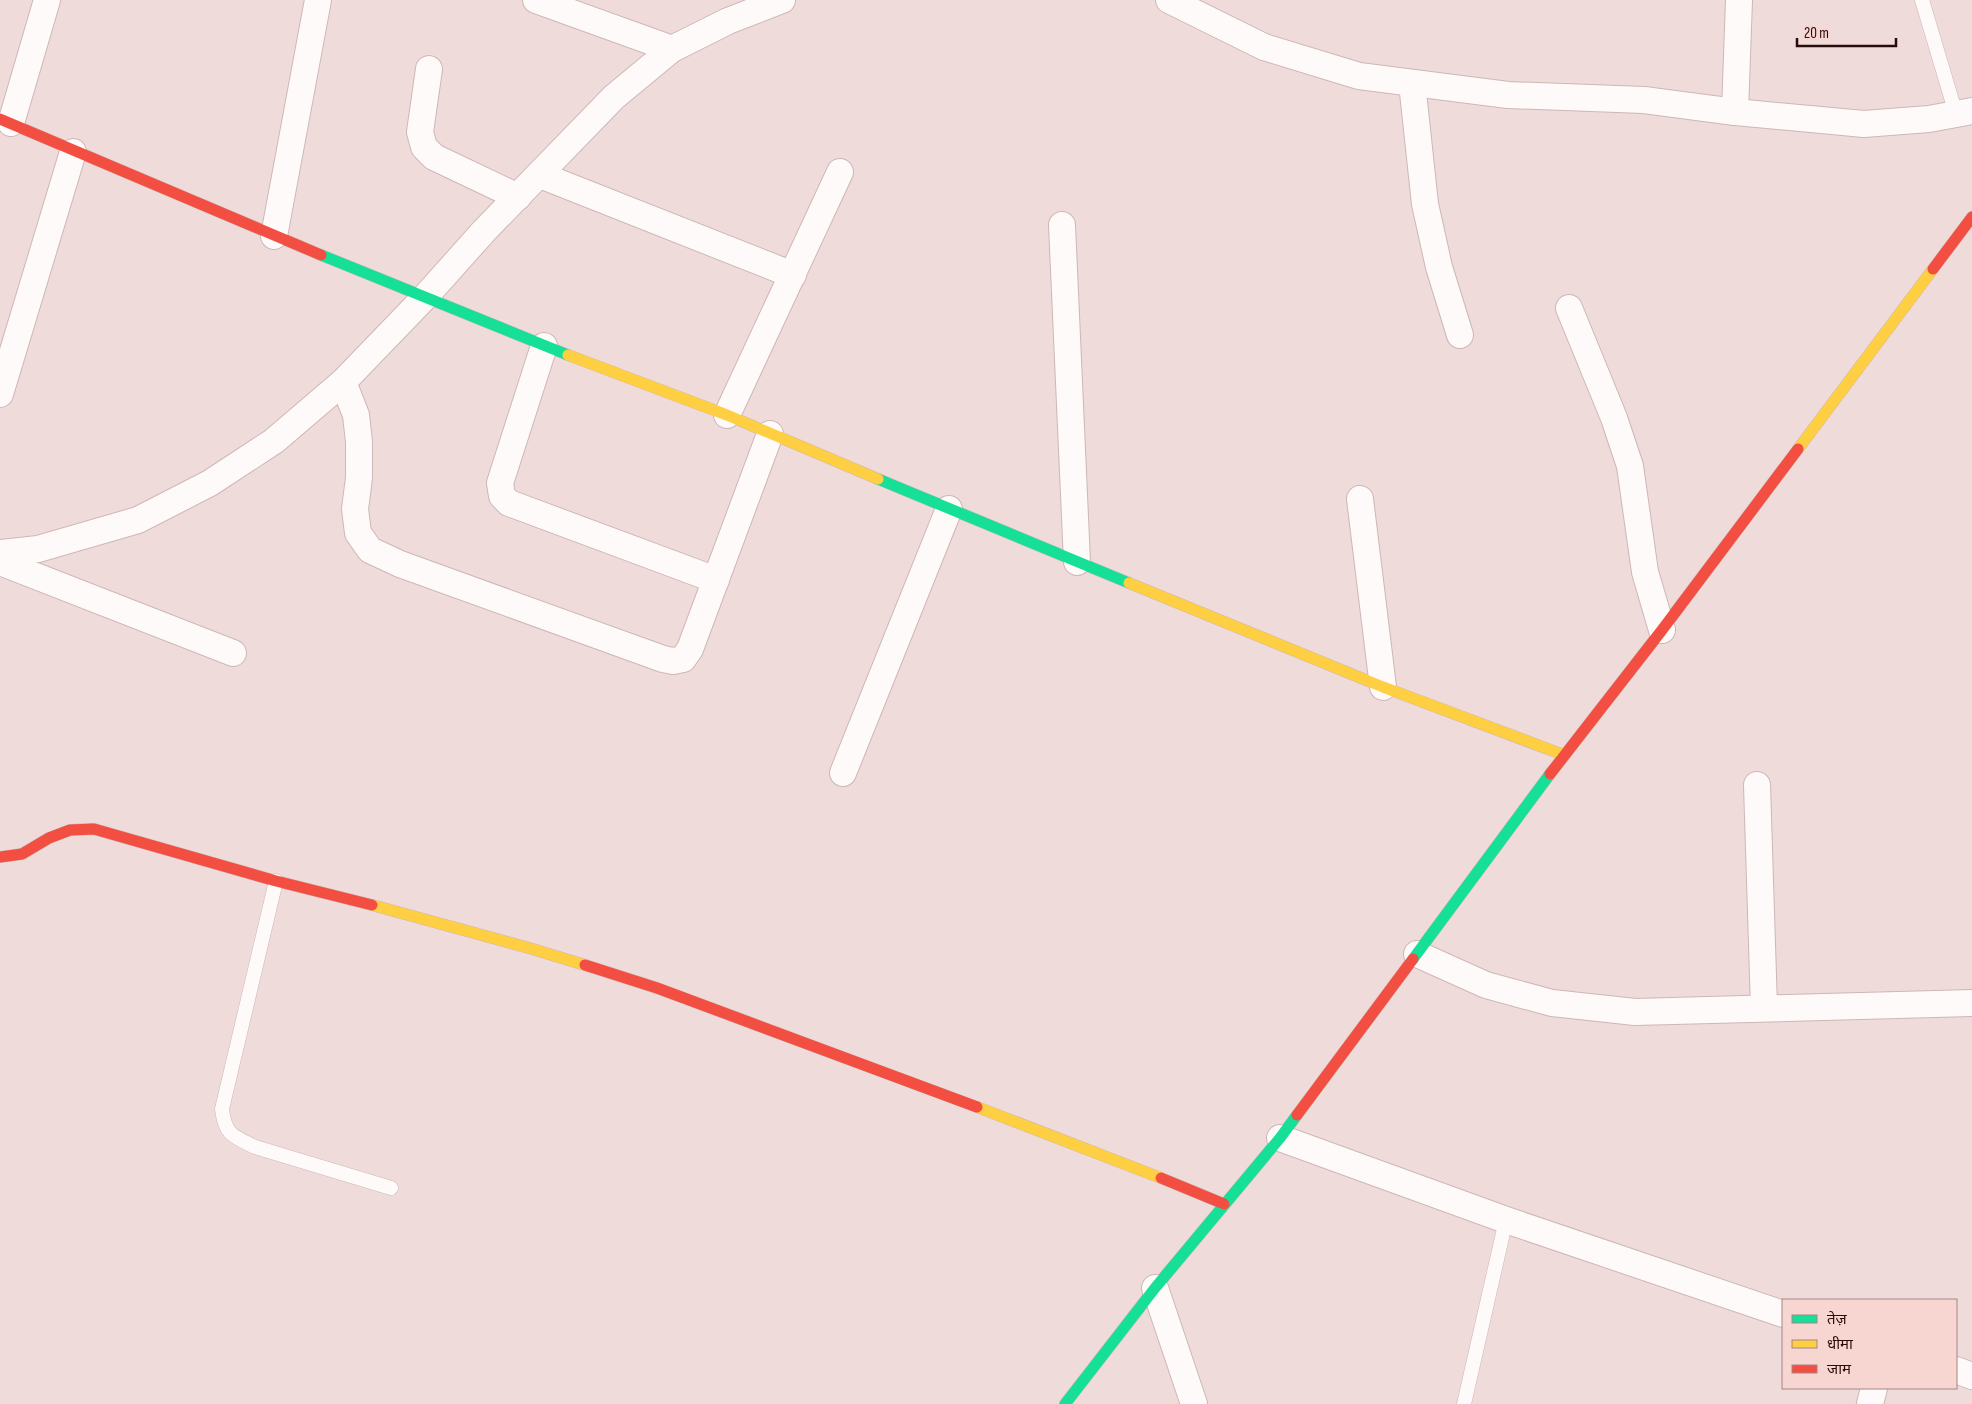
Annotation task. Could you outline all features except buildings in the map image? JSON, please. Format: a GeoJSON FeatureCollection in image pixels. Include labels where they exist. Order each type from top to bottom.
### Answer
{"type":"FeatureCollection","features":[{"type":"Feature","properties":{"kind":"street"},"geometry":{"type":"LineString","coordinates":[[47,0],[5,121],[73,152],[274,236],[544,346],[727,415],[949,509],[1383,687],[1564,755]]}},
{"type":"Feature","properties":{"kind":"street"},"geometry":{"type":"LineString","coordinates":[[274,236],[318,0]]}},
{"type":"Feature","properties":{"kind":"street"},"geometry":{"type":"LineString","coordinates":[[536,0],[672,49]]}},
{"type":"Feature","properties":{"kind":"street"},"geometry":{"type":"LineString","coordinates":[[0,553],[38,549],[138,520],[210,484],[274,441],[343,382],[425,297],[484,231],[614,97],[672,49],[728,20],[782,0]]}},
{"type":"Feature","properties":{"kind":"street"},"geometry":{"type":"LineString","coordinates":[[1169,0],[1264,47],[1359,76],[1508,96],[1644,100],[1735,112],[1864,124],[1929,119],[1964,113]]}},
{"type":"Feature","properties":{"kind":"street"},"geometry":{"type":"LineString","coordinates":[[1735,112],[1739,0]]}},
{"type":"Feature","properties":{"kind":"street"},"geometry":{"type":"LineString","coordinates":[[429,69],[420,132],[424,146],[434,157],[518,197]]}},
{"type":"Feature","properties":{"kind":"street"},"geometry":{"type":"LineString","coordinates":[[1412,83],[1425,204],[1439,267],[1460,335]]}},
{"type":"Feature","properties":{"kind":"street"},"geometry":{"type":"LineString","coordinates":[[0,394],[73,152]]}},
{"type":"Feature","properties":{"kind":"street"},"geometry":{"type":"LineString","coordinates":[[727,415],[840,172]]}},
{"type":"Feature","properties":{"kind":"street"},"geometry":{"type":"LineString","coordinates":[[540,175],[792,275]]}},
{"type":"Feature","properties":{"kind":"street"},"geometry":{"type":"LineString","coordinates":[[1065,1404],[1155,1288],[1280,1138],[1564,755],[1662,630],[1972,217]]}},
{"type":"Feature","properties":{"kind":"street"},"geometry":{"type":"LineString","coordinates":[[1062,225],[1078,562]]}},
{"type":"Feature","properties":{"kind":"street"},"geometry":{"type":"LineString","coordinates":[[1569,308],[1614,418],[1630,466],[1645,572],[1662,630]]}},
{"type":"Feature","properties":{"kind":"street"},"geometry":{"type":"LineString","coordinates":[[544,346],[500,483],[502,496],[509,503],[716,580]]}},
{"type":"Feature","properties":{"kind":"street"},"geometry":{"type":"LineString","coordinates":[[343,382],[356,415],[359,442],[359,478],[355,509],[358,533],[370,550],[400,564],[663,659],[674,661],[682,659],[690,649],[770,434]]}},
{"type":"Feature","properties":{"kind":"street"},"geometry":{"type":"LineString","coordinates":[[1360,500],[1383,687]]}},
{"type":"Feature","properties":{"kind":"street"},"geometry":{"type":"LineString","coordinates":[[843,774],[949,509]]}},
{"type":"Feature","properties":{"kind":"street"},"geometry":{"type":"LineString","coordinates":[[0,562],[233,653]]}},
{"type":"Feature","properties":{"kind":"street"},"geometry":{"type":"LineString","coordinates":[[1757,785],[1764,1008]]}},
{"type":"Feature","properties":{"kind":"street"},"geometry":{"type":"LineString","coordinates":[[0,857],[22,854],[49,838],[70,830],[94,829],[276,880],[403,912],[657,988],[1086,1148],[1224,1204]]}},
{"type":"Feature","properties":{"kind":"street"},"geometry":{"type":"LineString","coordinates":[[1417,954],[1486,985],[1552,1003],[1635,1012],[1972,1003]]}},
{"type":"Feature","properties":{"kind":"street"},"geometry":{"type":"LineString","coordinates":[[1280,1138],[1506,1220],[1782,1314]]}},
{"type":"Feature","properties":{"kind":"street"},"geometry":{"type":"LineString","coordinates":[[1155,1288],[1194,1404]]}},
{"type":"Feature","properties":{"kind":"street"},"geometry":{"type":"LineString","coordinates":[[1957,1370],[1972,1376]]}},
{"type":"Feature","properties":{"kind":"street"},"geometry":{"type":"LineString","coordinates":[[1870,1404],[1874,1389]]}},
{"type":"Feature","properties":{"kind":"lane"},"geometry":{"type":"LineString","coordinates":[[1922,0],[1964,113]]}},
{"type":"Feature","properties":{"kind":"lane"},"geometry":{"type":"LineString","coordinates":[[276,880],[222,1109],[224,1125],[235,1138],[255,1147],[391,1188]]}},
{"type":"Feature","properties":{"kind":"lane"},"geometry":{"type":"LineString","coordinates":[[1464,1404],[1506,1220]]}},
{"type":"Feature","properties":{"kind":"traffic: fast"},"geometry":{"type":"LineString","coordinates":[[321,255],[568,355]]}},
{"type":"Feature","properties":{"kind":"traffic: fast"},"geometry":{"type":"LineString","coordinates":[[878,479],[1129,583]]}},
{"type":"Feature","properties":{"kind":"traffic: fast"},"geometry":{"type":"LineString","coordinates":[[1413,959],[1550,774]]}},
{"type":"Feature","properties":{"kind":"traffic: fast"},"geometry":{"type":"LineString","coordinates":[[1065,1404],[1155,1288],[1297,1115]]}},
{"type":"Feature","properties":{"kind":"traffic: slow"},"geometry":{"type":"LineString","coordinates":[[1798,449],[1933,269]]}},
{"type":"Feature","properties":{"kind":"traffic: slow"},"geometry":{"type":"LineString","coordinates":[[568,355],[727,415],[878,479]]}},
{"type":"Feature","properties":{"kind":"traffic: slow"},"geometry":{"type":"LineString","coordinates":[[1129,583],[1383,687],[1564,755]]}},
{"type":"Feature","properties":{"kind":"traffic: slow"},"geometry":{"type":"LineString","coordinates":[[372,905],[585,965]]}},
{"type":"Feature","properties":{"kind":"traffic: slow"},"geometry":{"type":"LineString","coordinates":[[977,1107],[1161,1178]]}},
{"type":"Feature","properties":{"kind":"traffic: jam"},"geometry":{"type":"LineString","coordinates":[[0,119],[321,255]]}},
{"type":"Feature","properties":{"kind":"traffic: jam"},"geometry":{"type":"LineString","coordinates":[[1933,269],[1972,217]]}},
{"type":"Feature","properties":{"kind":"traffic: jam"},"geometry":{"type":"LineString","coordinates":[[1550,774],[1662,630],[1798,449]]}},
{"type":"Feature","properties":{"kind":"traffic: jam"},"geometry":{"type":"LineString","coordinates":[[0,857],[22,854],[49,838],[70,830],[94,829],[276,881],[372,905]]}},
{"type":"Feature","properties":{"kind":"traffic: jam"},"geometry":{"type":"LineString","coordinates":[[1297,1115],[1413,959]]}},
{"type":"Feature","properties":{"kind":"traffic: jam"},"geometry":{"type":"LineString","coordinates":[[585,965],[657,988],[977,1107]]}},
{"type":"Feature","properties":{"kind":"traffic: jam"},"geometry":{"type":"LineString","coordinates":[[1161,1178],[1224,1204]]}}]}
